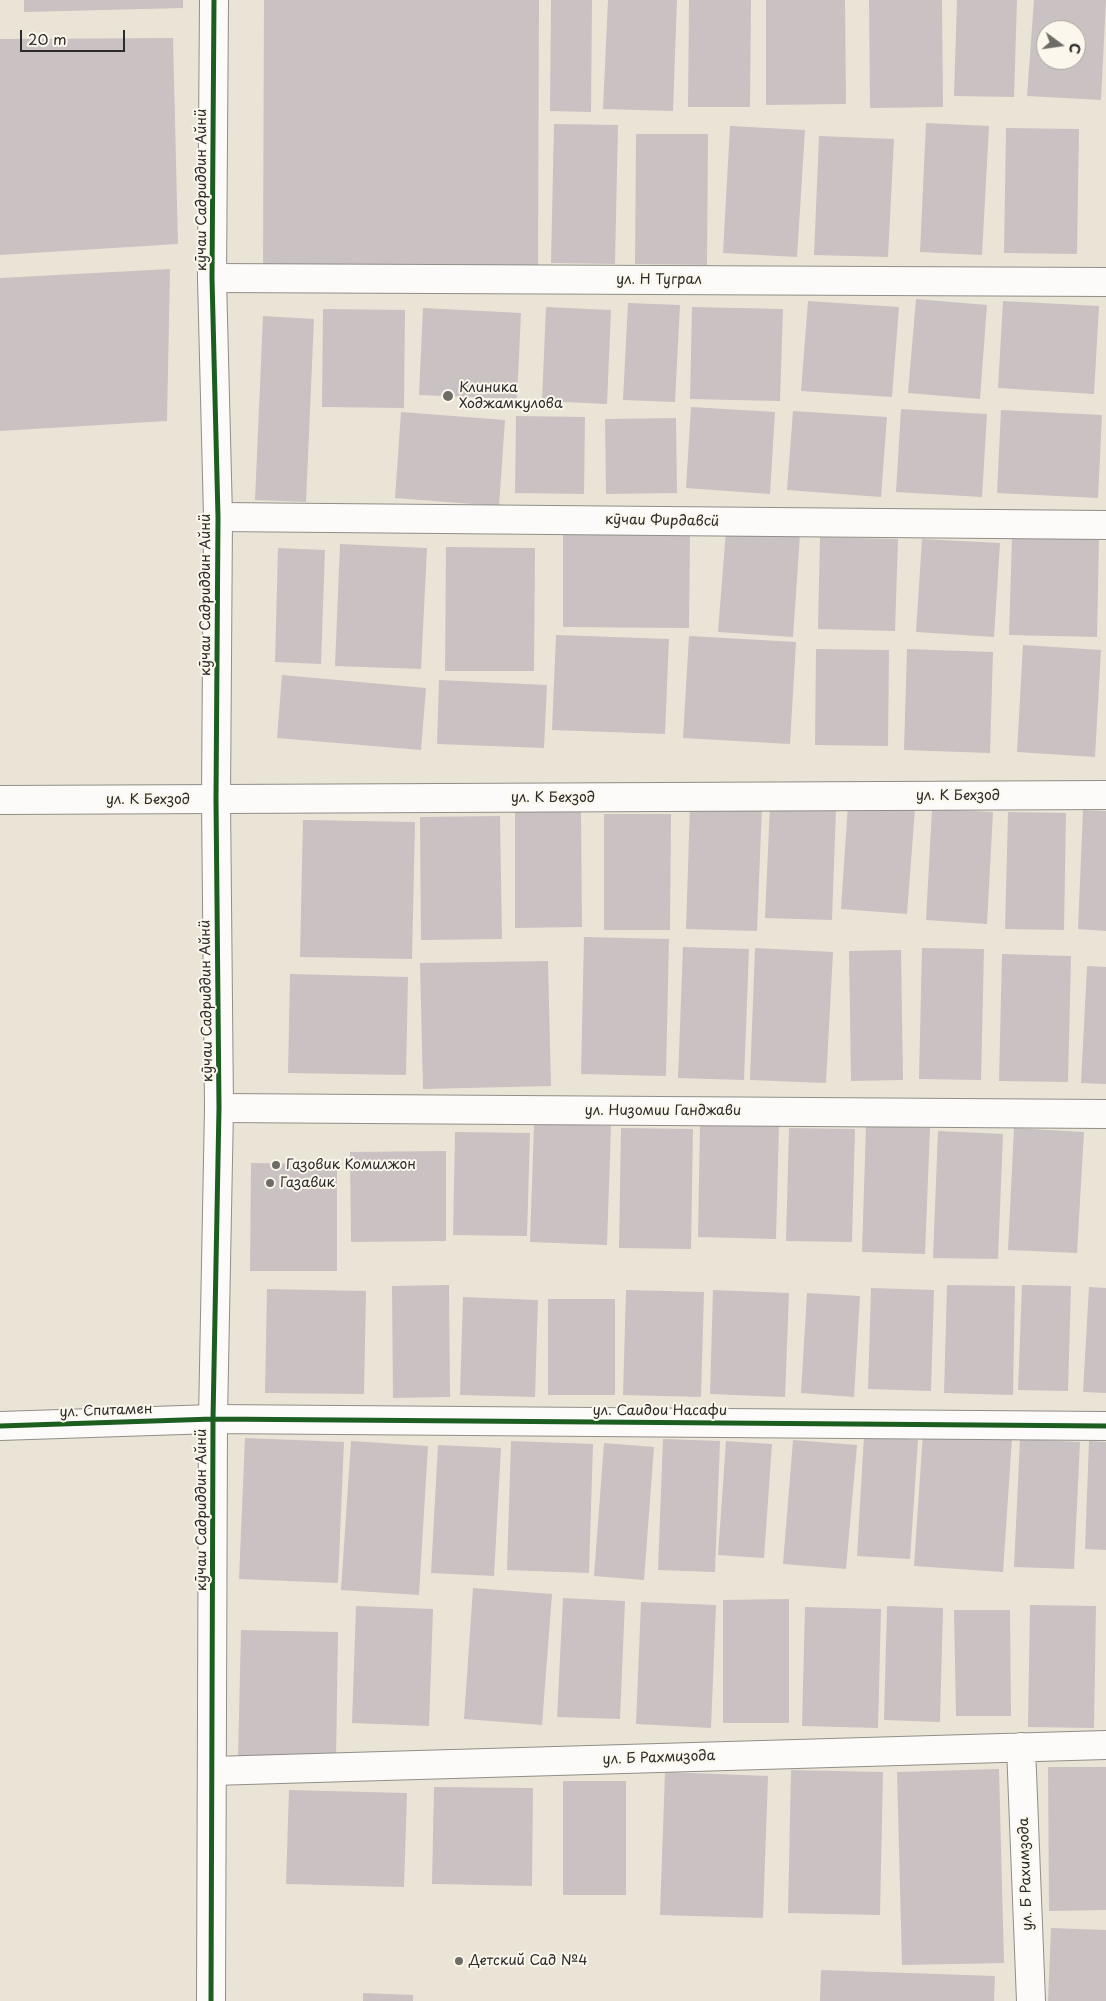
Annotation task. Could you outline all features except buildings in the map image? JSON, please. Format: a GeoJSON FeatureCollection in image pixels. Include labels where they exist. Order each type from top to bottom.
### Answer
{"type":"FeatureCollection","features":[{"type":"Feature","properties":{"kind":"street","name":"кӯчаи Садриддин Айнӣ"},"geometry":{"type":"LineString","coordinates":[[210,2001],[213,1419],[219,1108],[216,799],[218,517],[212,278],[214,0]]}},
{"type":"Feature","properties":{"kind":"street","name":"ул. Н Туграл"},"geometry":{"type":"LineString","coordinates":[[212,278],[1106,282]]}},
{"type":"Feature","properties":{"kind":"street","name":"кӯчаи Фирдавсӣ"},"geometry":{"type":"LineString","coordinates":[[218,517],[1106,525]]}},
{"type":"Feature","properties":{"kind":"street","name":"ул. К Бехзод"},"geometry":{"type":"LineString","coordinates":[[0,800],[1106,795]]}},
{"type":"Feature","properties":{"kind":"street","name":"ул. Низомии Ганджави"},"geometry":{"type":"LineString","coordinates":[[219,1108],[1106,1114]]}},
{"type":"Feature","properties":{"kind":"street","name":"ул. Спитамен"},"geometry":{"type":"LineString","coordinates":[[0,1426],[213,1419]]}},
{"type":"Feature","properties":{"kind":"street","name":"ул. Саидои Насафи"},"geometry":{"type":"LineString","coordinates":[[213,1419],[1106,1426]]}},
{"type":"Feature","properties":{"kind":"street","name":"ул. Б Рахмизода"},"geometry":{"type":"LineString","coordinates":[[212,1771],[1106,1745]]}},
{"type":"Feature","properties":{"kind":"street","name":"ул. Б Рахимзода"},"geometry":{"type":"LineString","coordinates":[[1021,1747],[1030,2001]]}},
{"type":"Feature","properties":{"kind":"cycle path"},"geometry":{"type":"LineString","coordinates":[[211,2001],[213,1419],[219,1108],[216,799],[218,517],[212,278],[214,0]]}},
{"type":"Feature","properties":{"kind":"cycle path"},"geometry":{"type":"LineString","coordinates":[[0,1426],[213,1419],[1106,1426]]}},
{"type":"Feature","properties":{"kind":"place","name":"Клиника Ходжамкулова"},"geometry":{"type":"Point","coordinates":[448,396]}},
{"type":"Feature","properties":{"kind":"place","name":"Газовик Комилжон"},"geometry":{"type":"Point","coordinates":[276,1165]}},
{"type":"Feature","properties":{"kind":"place","name":"Газавик"},"geometry":{"type":"Point","coordinates":[270,1183]}},
{"type":"Feature","properties":{"kind":"place","name":"Детский Сад №4"},"geometry":{"type":"Point","coordinates":[459,1961]}}]}
